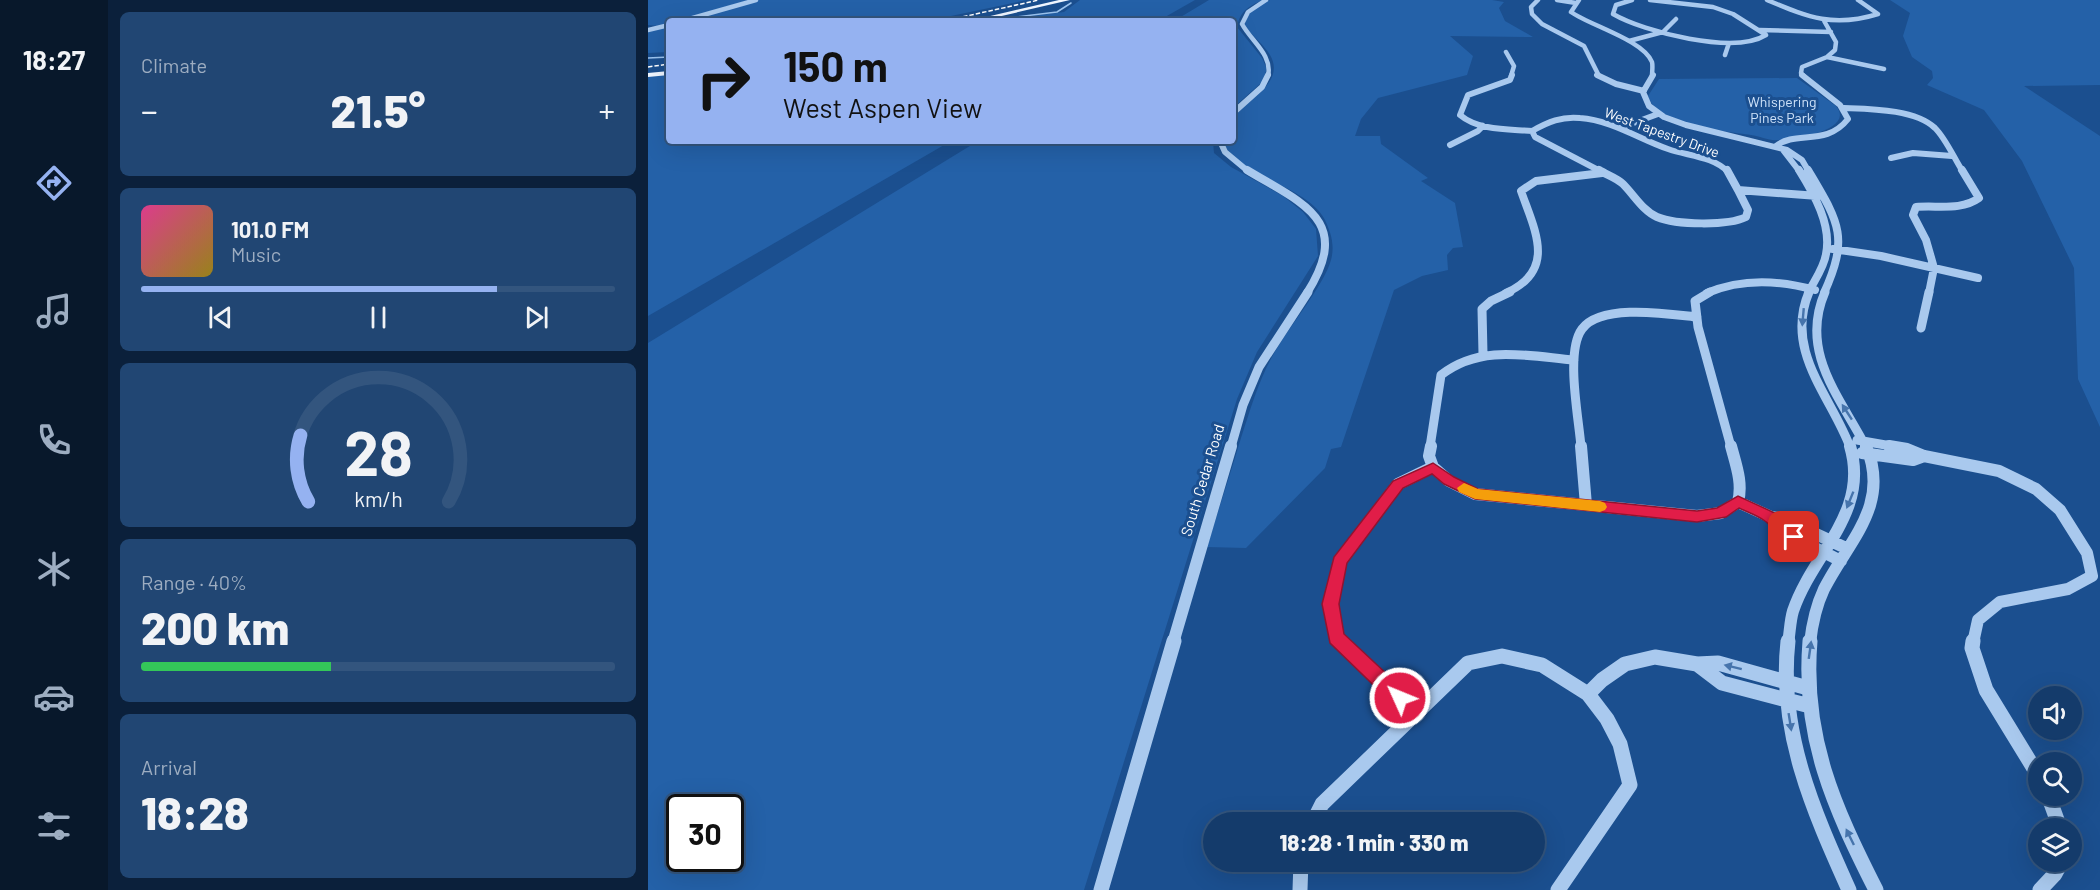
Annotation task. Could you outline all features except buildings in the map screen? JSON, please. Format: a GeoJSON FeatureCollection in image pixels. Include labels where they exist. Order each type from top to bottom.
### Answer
{"type":"FeatureCollection","features":[{"type":"Feature","properties":{"kind":"main road"},"geometry":{"type":"LineString","coordinates":[[985,18],[1066,0]]}},
{"type":"Feature","properties":{"kind":"main road"},"geometry":{"type":"LineString","coordinates":[[648,75],[666,73]]}},
{"type":"Feature","properties":{"kind":"street"},"geometry":{"type":"LineString","coordinates":[[693,18],[756,0]]}},
{"type":"Feature","properties":{"kind":"street"},"geometry":{"type":"LineString","coordinates":[[1236,110],[1267,82],[1270,72],[1269,61],[1242,24],[1244,16],[1252,7],[1266,0]]}},
{"type":"Feature","properties":{"kind":"street"},"geometry":{"type":"LineString","coordinates":[[1538,0],[1531,7],[1533,16],[1549,28],[1586,48],[1592,55],[1593,70],[1597,75],[1621,87],[1645,90]]}},
{"type":"Feature","properties":{"kind":"street"},"geometry":{"type":"LineString","coordinates":[[1557,0],[1576,1],[1571,12],[1578,20],[1627,40],[1646,53],[1653,63],[1654,73],[1645,90],[1643,100],[1662,116],[1692,127],[1746,136],[1780,147],[1792,159],[1816,193],[1833,245],[1834,271],[1822,296],[1815,331],[1834,393],[1863,441],[1875,481],[1872,501],[1815,610],[1808,661],[1808,688],[1813,733],[1832,798],[1876,890]]}},
{"type":"Feature","properties":{"kind":"street"},"geometry":{"type":"LineString","coordinates":[[1632,0],[1616,5],[1613,14],[1632,24],[1729,43],[1766,35],[1725,10],[1700,2],[1650,0]]}},
{"type":"Feature","properties":{"kind":"street"},"geometry":{"type":"LineString","coordinates":[[1767,0],[1800,14],[1823,19],[1859,19],[1878,14],[1858,0]]}},
{"type":"Feature","properties":{"kind":"street"},"geometry":{"type":"LineString","coordinates":[[1627,40],[1664,31],[1673,26],[1676,19]]}},
{"type":"Feature","properties":{"kind":"street"},"geometry":{"type":"LineString","coordinates":[[1780,147],[1801,143],[1801,140],[1838,130],[1848,118],[1845,110],[1806,81],[1801,73],[1802,68],[1827,57],[1836,50],[1836,42],[1823,19]]}},
{"type":"Feature","properties":{"kind":"street"},"geometry":{"type":"LineString","coordinates":[[648,30],[666,26]]}},
{"type":"Feature","properties":{"kind":"street"},"geometry":{"type":"LineString","coordinates":[[1760,30],[1831,32]]}},
{"type":"Feature","properties":{"kind":"street"},"geometry":{"type":"LineString","coordinates":[[1725,55],[1729,43]]}},
{"type":"Feature","properties":{"kind":"street"},"geometry":{"type":"LineString","coordinates":[[1506,52],[1514,66],[1510,80],[1467,95],[1460,115],[1464,120],[1483,126],[1532,131],[1535,137],[1602,173]]}},
{"type":"Feature","properties":{"kind":"street"},"geometry":{"type":"LineString","coordinates":[[1827,57],[1884,69]]}},
{"type":"Feature","properties":{"kind":"street"},"geometry":{"type":"LineString","coordinates":[[1845,110],[1899,113],[1927,122],[1935,128],[1979,198],[1974,203],[1961,205],[1916,207],[1913,215],[1926,240],[1934,268],[1921,328]]}},
{"type":"Feature","properties":{"kind":"street"},"geometry":{"type":"LineString","coordinates":[[1620,128],[1640,121],[1649,122],[1662,116]]}},
{"type":"Feature","properties":{"kind":"street","name":"West Tapestry Drive"},"geometry":{"type":"LineString","coordinates":[[1532,131],[1541,125],[1572,118],[1594,120],[1620,128],[1661,147],[1726,168],[1748,210],[1746,217],[1738,221],[1722,223],[1677,221],[1657,217],[1644,207],[1621,182],[1602,173]]}},
{"type":"Feature","properties":{"kind":"street"},"geometry":{"type":"LineString","coordinates":[[1450,145],[1478,131],[1483,126]]}},
{"type":"Feature","properties":{"kind":"street","name":"South Cedar Road"},"geometry":{"type":"LineString","coordinates":[[1101,890],[1243,405],[1264,357],[1313,283],[1324,258],[1325,235],[1316,217],[1303,203],[1281,188],[1229,158],[1222,144]]}},
{"type":"Feature","properties":{"kind":"street"},"geometry":{"type":"LineString","coordinates":[[1891,158],[1913,153],[1952,156]]}},
{"type":"Feature","properties":{"kind":"street"},"geometry":{"type":"LineString","coordinates":[[1483,354],[1482,309],[1489,301],[1521,286],[1532,276],[1539,265],[1537,239],[1521,191],[1536,181],[1602,173]]}},
{"type":"Feature","properties":{"kind":"street"},"geometry":{"type":"LineString","coordinates":[[1738,190],[1816,193]]}},
{"type":"Feature","properties":{"kind":"street"},"geometry":{"type":"LineString","coordinates":[[1833,245],[1978,278]]}},
{"type":"Feature","properties":{"kind":"street"},"geometry":{"type":"LineString","coordinates":[[1833,245],[1809,292],[1802,330],[1808,361],[1820,391],[1846,440],[1856,477],[1853,494],[1793,613],[1786,656],[1786,680],[1790,728],[1813,810],[1849,890]]}},
{"type":"Feature","properties":{"kind":"street"},"geometry":{"type":"LineString","coordinates":[[1574,360],[1483,354],[1462,358],[1450,365],[1441,375],[1429,456],[1433,467],[1449,481],[1475,494],[1697,516],[1721,513],[1738,502],[1741,490],[1697,317],[1695,301],[1707,291],[1722,285],[1745,282],[1822,296]]}},
{"type":"Feature","properties":{"kind":"street"},"geometry":{"type":"LineString","coordinates":[[1586,505],[1574,360],[1577,338],[1585,326],[1600,318],[1645,313],[1697,317]]}},
{"type":"Feature","properties":{"kind":"street"},"geometry":{"type":"LineString","coordinates":[[1846,440],[1907,448],[1924,456],[1999,471],[2036,489],[2060,510],[2086,553],[2092,576],[2068,589],[2000,602],[1978,620],[1972,648],[1986,690],[2028,759]]}},
{"type":"Feature","properties":{"kind":"street"},"geometry":{"type":"LineString","coordinates":[[1851,453],[1913,460],[1924,456]]}},
{"type":"Feature","properties":{"kind":"street"},"geometry":{"type":"LineString","coordinates":[[1416,713],[1336,637],[1330,604],[1339,561],[1398,484],[1433,467]]}},
{"type":"Feature","properties":{"kind":"street"},"geometry":{"type":"LineString","coordinates":[[1738,502],[1772,518],[1784,519],[1848,549]]}},
{"type":"Feature","properties":{"kind":"street"},"geometry":{"type":"LineString","coordinates":[[1772,518],[1780,530],[1841,561]]}},
{"type":"Feature","properties":{"kind":"street"},"geometry":{"type":"LineString","coordinates":[[1318,812],[1322,804],[1468,663],[1502,656],[1542,665],[1588,694],[1608,719],[1620,744],[1630,785],[1558,890]]}},
{"type":"Feature","properties":{"kind":"street"},"geometry":{"type":"LineString","coordinates":[[1588,694],[1602,680],[1625,664],[1655,657],[1697,664],[1718,663],[1786,680],[1808,688]]}},
{"type":"Feature","properties":{"kind":"street"},"geometry":{"type":"LineString","coordinates":[[1697,664],[1722,683],[1810,706]]}},
{"type":"Feature","properties":{"kind":"street"},"geometry":{"type":"LineString","coordinates":[[1300,890],[1301,872]]}},
{"type":"Feature","properties":{"kind":"street"},"geometry":{"type":"LineString","coordinates":[[2040,890],[2056,872]]}},
{"type":"Feature","properties":{"kind":"green space"},"geometry":{"type":"Polygon","coordinates":[[[648,0],[749,0],[687,18],[666,18],[666,24],[659,26],[648,25],[648,0]]]}},
{"type":"Feature","properties":{"kind":"green space"},"geometry":{"type":"Polygon","coordinates":[[[759,0],[1027,0],[941,18],[698,18],[759,0]]]}},
{"type":"Feature","properties":{"kind":"green space"},"geometry":{"type":"Polygon","coordinates":[[[1080,0],[1195,0],[1163,18],[1017,18],[1064,12],[1080,0]]]}},
{"type":"Feature","properties":{"kind":"green space"},"geometry":{"type":"Polygon","coordinates":[[[1209,0],[1263,0],[1246,10],[1240,17],[1237,27],[1262,58],[1267,69],[1262,82],[1236,105],[1236,18],[1179,18],[1209,0]]]}},
{"type":"Feature","properties":{"kind":"green space"},"geometry":{"type":"Polygon","coordinates":[[[1270,0],[1492,0],[1504,2],[1499,8],[1505,21],[1533,37],[1450,36],[1473,56],[1467,75],[1378,98],[1361,119],[1355,136],[1380,136],[1381,144],[1428,178],[1421,181],[1455,203],[1463,247],[1453,248],[1447,255],[1448,270],[1422,276],[1394,290],[1341,447],[1331,449],[1325,468],[1246,548],[1207,547],[1263,376],[1278,346],[1321,282],[1332,255],[1332,239],[1329,230],[1316,208],[1287,188],[1240,162],[1229,152],[1225,144],[1236,144],[1236,114],[1263,90],[1273,74],[1274,65],[1270,55],[1245,27],[1247,17],[1257,7],[1270,0]]]}},
{"type":"Feature","properties":{"kind":"green space"},"geometry":{"type":"Polygon","coordinates":[[[1890,0],[2100,0],[2100,85],[2024,86],[2100,136],[2100,427],[2078,379],[2074,268],[2022,161],[1984,110],[1927,85],[1933,78],[1932,71],[1912,57],[1903,36],[1910,13],[1890,0]]]}},
{"type":"Feature","properties":{"kind":"green space"},"geometry":{"type":"Polygon","coordinates":[[[666,28],[666,52],[648,53],[648,32],[666,28]]]}},
{"type":"Feature","properties":{"kind":"green space"},"geometry":{"type":"Polygon","coordinates":[[[666,73],[666,144],[946,144],[648,316],[648,75],[666,73]]]}},
{"type":"Feature","properties":{"kind":"green space","name":"Whispering Pines Park"},"geometry":{"type":"Polygon","coordinates":[[[1797,78],[1836,106],[1840,114],[1838,121],[1831,127],[1809,136],[1786,140],[1771,140],[1693,125],[1664,114],[1654,106],[1648,96],[1659,79],[1797,78]]]}},
{"type":"Feature","properties":{"kind":"green space"},"geometry":{"type":"Polygon","coordinates":[[[973,144],[1213,144],[1214,153],[1231,167],[1283,196],[1303,212],[1316,229],[1318,256],[1257,352],[1237,399],[1084,890],[648,890],[648,343],[973,144]]]}},
{"type":"Feature","properties":{"kind":"waterway"},"geometry":{"type":"LineString","coordinates":[[1008,18],[1057,12],[1071,3]]}},
{"type":"Feature","properties":{"kind":"waterway"},"geometry":{"type":"LineString","coordinates":[[648,58],[666,57]]}},
{"type":"Feature","properties":{"kind":"railway"},"geometry":{"type":"LineString","coordinates":[[958,18],[1039,0]]}},
{"type":"Feature","properties":{"kind":"railway"},"geometry":{"type":"LineString","coordinates":[[648,67],[666,64]]}},
{"type":"Feature","properties":{"kind":"slow traffic"},"geometry":{"type":"LineString","coordinates":[[1464,488],[1475,494],[1600,507]]}},
{"type":"Feature","properties":{"kind":"route"},"geometry":{"type":"LineString","coordinates":[[1400,698],[1336,637],[1330,604],[1339,561],[1398,484],[1433,467],[1449,481],[1475,494],[1697,516],[1721,513],[1738,502],[1772,518],[1780,530],[1794,537]]}}]}
